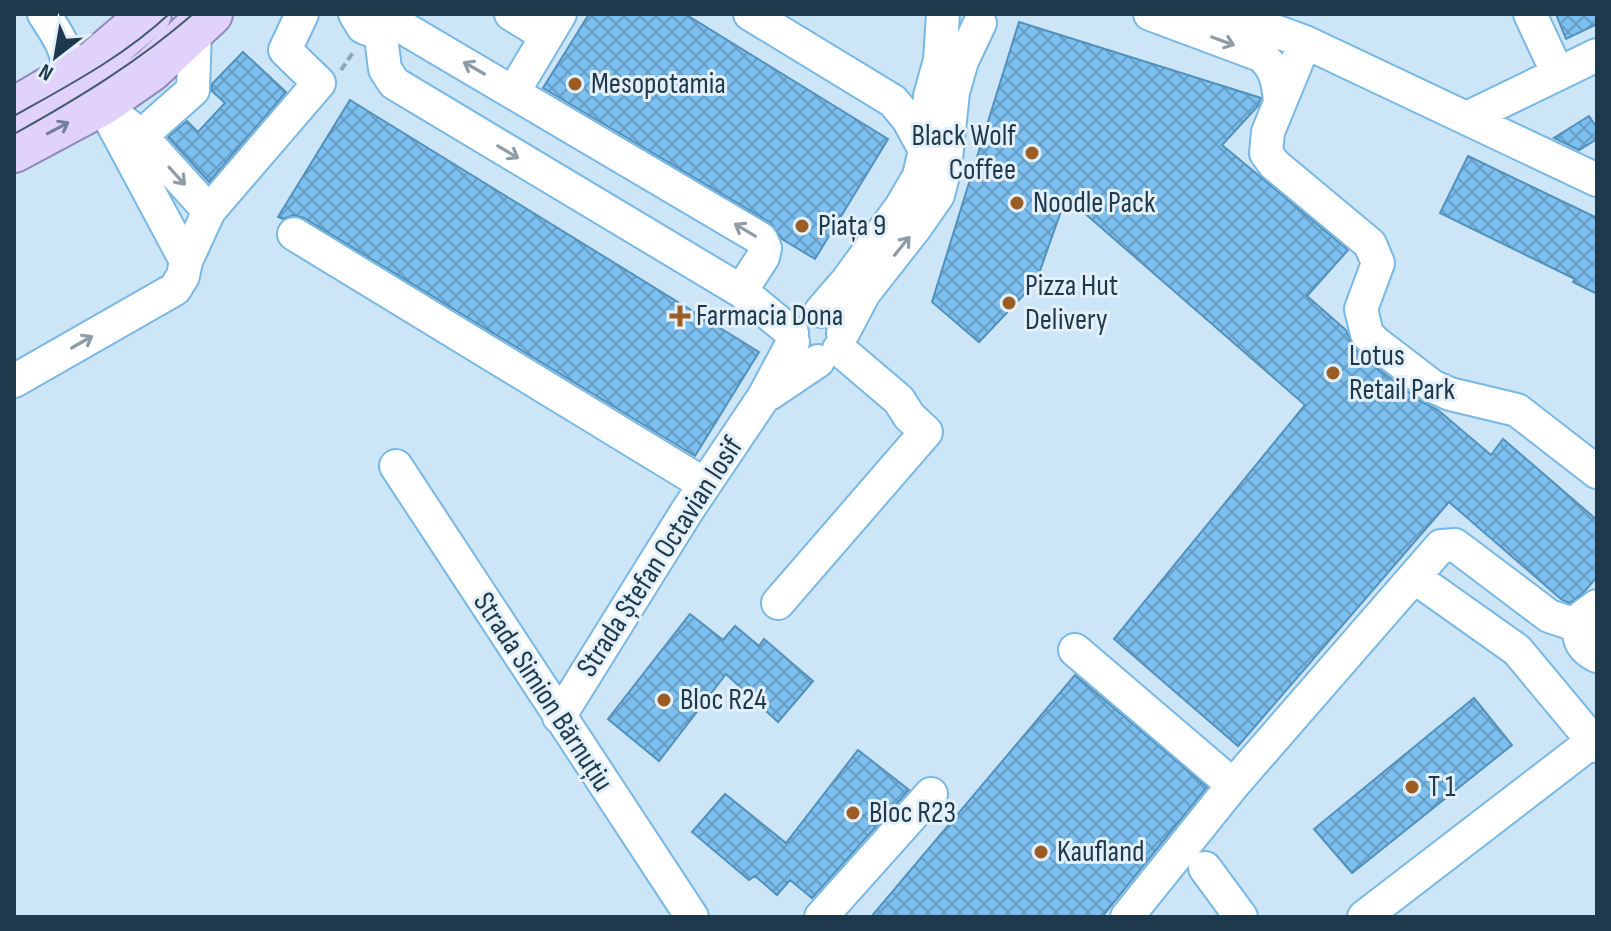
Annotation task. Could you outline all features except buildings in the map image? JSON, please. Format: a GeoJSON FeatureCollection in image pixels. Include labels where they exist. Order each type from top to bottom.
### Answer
{"type":"FeatureCollection","features":[{"type":"Feature","properties":{"kind":"main road"},"geometry":{"type":"LineString","coordinates":[[14,109],[74,61],[150,14]]}},
{"type":"Feature","properties":{"kind":"main road"},"geometry":{"type":"LineString","coordinates":[[14,151],[102,104],[151,70],[203,22]]}},
{"type":"Feature","properties":{"kind":"street"},"geometry":{"type":"LineString","coordinates":[[44,14],[74,61]]}},
{"type":"Feature","properties":{"kind":"street"},"geometry":{"type":"LineString","coordinates":[[14,381],[175,289],[209,211],[319,83],[285,50],[302,14]]}},
{"type":"Feature","properties":{"kind":"street"},"geometry":{"type":"LineString","coordinates":[[511,14],[554,25],[514,91]]}},
{"type":"Feature","properties":{"kind":"street"},"geometry":{"type":"LineString","coordinates":[[750,14],[893,101],[908,119],[925,150]]}},
{"type":"Feature","properties":{"kind":"street","name":"Strada Ștefan Octavian Iosif"},"geometry":{"type":"LineString","coordinates":[[817,338],[847,281],[901,207],[919,176],[945,14],[959,23],[987,19]]}},
{"type":"Feature","properties":{"kind":"street"},"geometry":{"type":"LineString","coordinates":[[1150,14],[1260,55],[1270,62],[1276,74],[1280,101]]}},
{"type":"Feature","properties":{"kind":"street"},"geometry":{"type":"LineString","coordinates":[[1217,14],[1265,20],[1305,42],[1597,180]]}},
{"type":"Feature","properties":{"kind":"street"},"geometry":{"type":"LineString","coordinates":[[1530,14],[1558,74]]}},
{"type":"Feature","properties":{"kind":"street"},"geometry":{"type":"LineString","coordinates":[[379,19],[514,91],[761,239],[765,248],[763,257],[741,291]]}},
{"type":"Feature","properties":{"kind":"street"},"geometry":{"type":"LineString","coordinates":[[379,19],[385,69],[394,83],[817,338],[892,409],[909,416],[926,432],[778,603]]}},
{"type":"Feature","properties":{"kind":"street","name":"Strada Ștefan Octavian Iosif"},"geometry":{"type":"LineString","coordinates":[[559,717],[704,484],[763,398],[817,338],[864,293],[938,195],[945,168],[953,92],[962,61],[987,19]]}},
{"type":"Feature","properties":{"kind":"street"},"geometry":{"type":"LineString","coordinates":[[141,136],[193,90],[203,22]]}},
{"type":"Feature","properties":{"kind":"street"},"geometry":{"type":"LineString","coordinates":[[1305,42],[1268,132],[1266,153],[1274,164],[1370,244],[1376,254],[1378,263],[1361,309],[1367,334],[1432,386],[1450,394],[1517,410],[1597,472]]}},
{"type":"Feature","properties":{"kind":"street"},"geometry":{"type":"LineString","coordinates":[[1467,118],[1597,55]]}},
{"type":"Feature","properties":{"kind":"street"},"geometry":{"type":"LineString","coordinates":[[102,104],[141,136],[209,211]]}},
{"type":"Feature","properties":{"kind":"street"},"geometry":{"type":"LineString","coordinates":[[102,104],[186,261]]}},
{"type":"Feature","properties":{"kind":"street"},"geometry":{"type":"LineString","coordinates":[[294,234],[704,484]]}},
{"type":"Feature","properties":{"kind":"street","name":"Strada Simion Bărnuțiu"},"geometry":{"type":"LineString","coordinates":[[396,466],[692,917]]}},
{"type":"Feature","properties":{"kind":"street"},"geometry":{"type":"LineString","coordinates":[[1127,917],[1233,785],[1441,546],[1455,545],[1549,616],[1588,616],[1581,644],[1597,656]]}},
{"type":"Feature","properties":{"kind":"street"},"geometry":{"type":"LineString","coordinates":[[1364,917],[1595,743],[1517,650],[1414,577]]}},
{"type":"Feature","properties":{"kind":"street"},"geometry":{"type":"LineString","coordinates":[[1075,650],[1233,785]]}},
{"type":"Feature","properties":{"kind":"street"},"geometry":{"type":"LineString","coordinates":[[821,917],[931,794]]}},
{"type":"Feature","properties":{"kind":"street"},"geometry":{"type":"LineString","coordinates":[[1205,868],[1241,917]]}},
{"type":"Feature","properties":{"kind":"tram line"},"geometry":{"type":"LineString","coordinates":[[14,116],[114,57],[169,14]]}},
{"type":"Feature","properties":{"kind":"tram line"},"geometry":{"type":"LineString","coordinates":[[14,134],[106,79],[193,14]]}},
{"type":"Feature","properties":{"kind":"place","name":"Mesopotamia"},"geometry":{"type":"Point","coordinates":[575,84]}},
{"type":"Feature","properties":{"kind":"place","name":"Black Wolf Coffee"},"geometry":{"type":"Point","coordinates":[1032,153]}},
{"type":"Feature","properties":{"kind":"place","name":"Noodle Pack"},"geometry":{"type":"Point","coordinates":[1017,203]}},
{"type":"Feature","properties":{"kind":"place","name":"Piața 9"},"geometry":{"type":"Point","coordinates":[802,226]}},
{"type":"Feature","properties":{"kind":"place","name":"Pizza Hut Delivery"},"geometry":{"type":"Point","coordinates":[1009,303]}},
{"type":"Feature","properties":{"kind":"place","name":"Farmacia Dona"},"geometry":{"type":"Point","coordinates":[680,316]}},
{"type":"Feature","properties":{"kind":"place","name":"Lotus Retail Park"},"geometry":{"type":"Point","coordinates":[1333,373]}},
{"type":"Feature","properties":{"kind":"place","name":"Bloc R24"},"geometry":{"type":"Point","coordinates":[664,700]}},
{"type":"Feature","properties":{"kind":"place","name":"T 1"},"geometry":{"type":"Point","coordinates":[1412,787]}},
{"type":"Feature","properties":{"kind":"place","name":"Bloc R23"},"geometry":{"type":"Point","coordinates":[853,813]}},
{"type":"Feature","properties":{"kind":"place","name":"Kaufland"},"geometry":{"type":"Point","coordinates":[1041,852]}}]}
